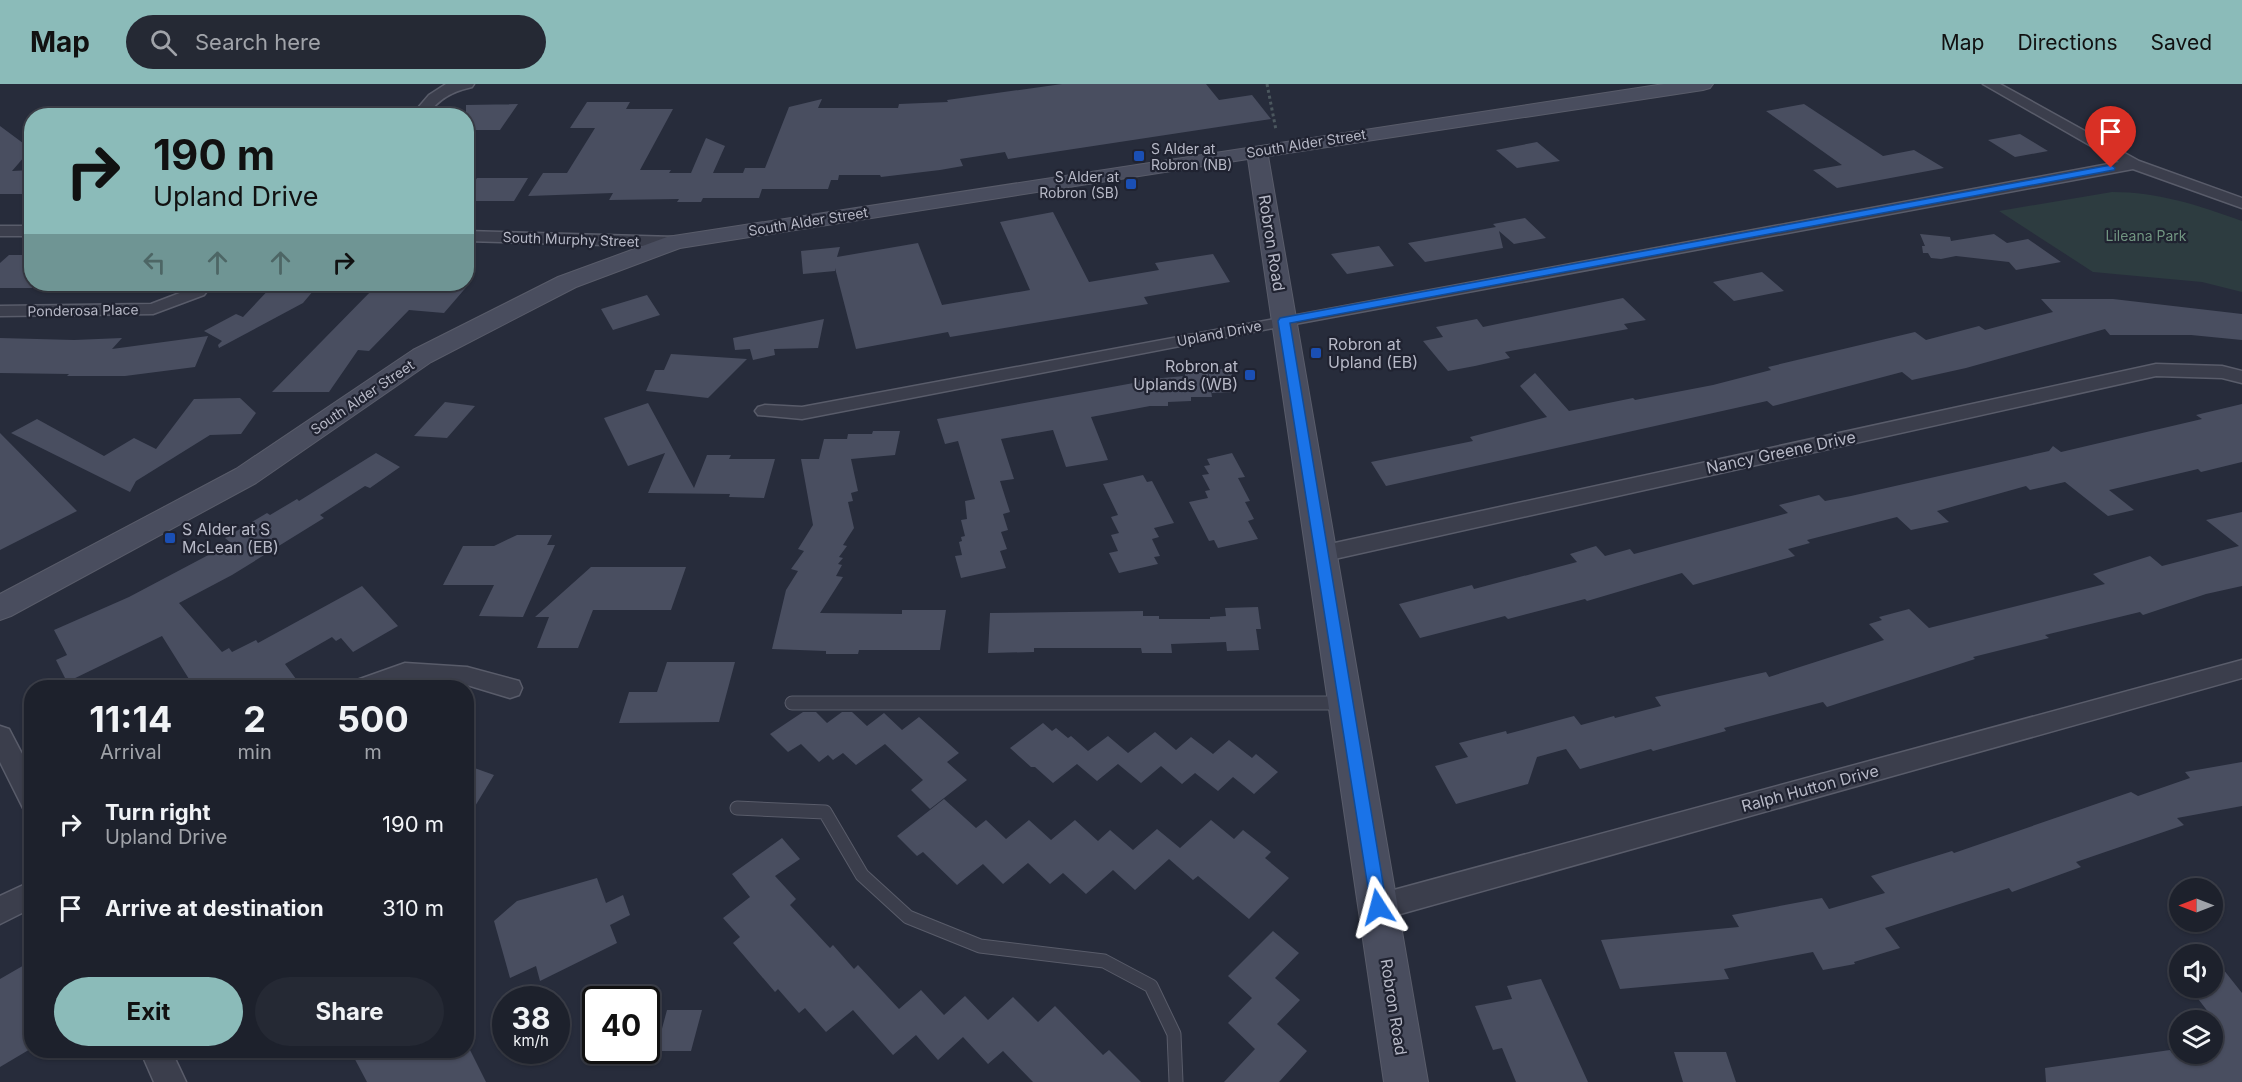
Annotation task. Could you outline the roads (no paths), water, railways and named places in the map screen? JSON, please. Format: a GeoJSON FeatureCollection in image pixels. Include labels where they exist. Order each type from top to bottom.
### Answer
{"type":"FeatureCollection","features":[{"type":"Feature","properties":{"kind":"street","name":"South Alder Street"},"geometry":{"type":"LineString","coordinates":[[0,608],[246,476],[422,356],[567,282],[675,242],[1268,149],[1703,84]]}},
{"type":"Feature","properties":{"kind":"street"},"geometry":{"type":"LineString","coordinates":[[1990,84],[2134,164],[2242,203]]}},
{"type":"Feature","properties":{"kind":"street"},"geometry":{"type":"LineString","coordinates":[[424,108],[434,95],[460,85]]}},
{"type":"Feature","properties":{"kind":"street","name":"Robron Road"},"geometry":{"type":"LineString","coordinates":[[1268,149],[1284,321],[1406,1082]]}},
{"type":"Feature","properties":{"kind":"street","name":"Upland Drive"},"geometry":{"type":"LineString","coordinates":[[765,411],[802,413],[1284,321],[2134,164]]}},
{"type":"Feature","properties":{"kind":"street"},"geometry":{"type":"LineString","coordinates":[[0,231],[24,231]]}},
{"type":"Feature","properties":{"kind":"street","name":"South Murphy Street"},"geometry":{"type":"LineString","coordinates":[[474,236],[675,242]]}},
{"type":"Feature","properties":{"kind":"street","name":"Ponderosa Place"},"geometry":{"type":"LineString","coordinates":[[0,311],[153,309],[198,291]]}},
{"type":"Feature","properties":{"kind":"street","name":"Nancy Greene Drive"},"geometry":{"type":"LineString","coordinates":[[1321,554],[2156,370],[2222,372],[2242,377]]}},
{"type":"Feature","properties":{"kind":"street","name":"Ralph Hutton Drive"},"geometry":{"type":"LineString","coordinates":[[1378,907],[2242,669]]}},
{"type":"Feature","properties":{"kind":"street"},"geometry":{"type":"LineString","coordinates":[[384,680],[405,672],[467,676],[510,688]]}},
{"type":"Feature","properties":{"kind":"street"},"geometry":{"type":"LineString","coordinates":[[0,736],[24,784]]}},
{"type":"Feature","properties":{"kind":"street"},"geometry":{"type":"LineString","coordinates":[[0,911],[24,898]]}},
{"type":"Feature","properties":{"kind":"street"},"geometry":{"type":"LineString","coordinates":[[159,1058],[170,1082]]}},
{"type":"Feature","properties":{"kind":"lane"},"geometry":{"type":"LineString","coordinates":[[792,704],[1346,703]]}},
{"type":"Feature","properties":{"kind":"lane"},"geometry":{"type":"LineString","coordinates":[[737,808],[825,812],[862,875],[908,917],[980,946],[1104,962],[1151,986],[1174,1034],[1176,1082]]}},
{"type":"Feature","properties":{"kind":"place","name":"S Alder at Robron (NB)"},"geometry":{"type":"Point","coordinates":[1139,156]}},
{"type":"Feature","properties":{"kind":"place","name":"S Alder at Robron (SB)"},"geometry":{"type":"Point","coordinates":[1131,184]}},
{"type":"Feature","properties":{"kind":"place","name":"Robron at Upland (EB)"},"geometry":{"type":"Point","coordinates":[1316,353]}},
{"type":"Feature","properties":{"kind":"place","name":"Robron at Uplands (WB)"},"geometry":{"type":"Point","coordinates":[1250,375]}},
{"type":"Feature","properties":{"kind":"place","name":"S Alder at S McLean (EB)"},"geometry":{"type":"Point","coordinates":[170,538]}},
{"type":"Feature","properties":{"kind":"park label","name":"Lileana Park"},"geometry":{"type":"Point","coordinates":[2146,235]}}]}
